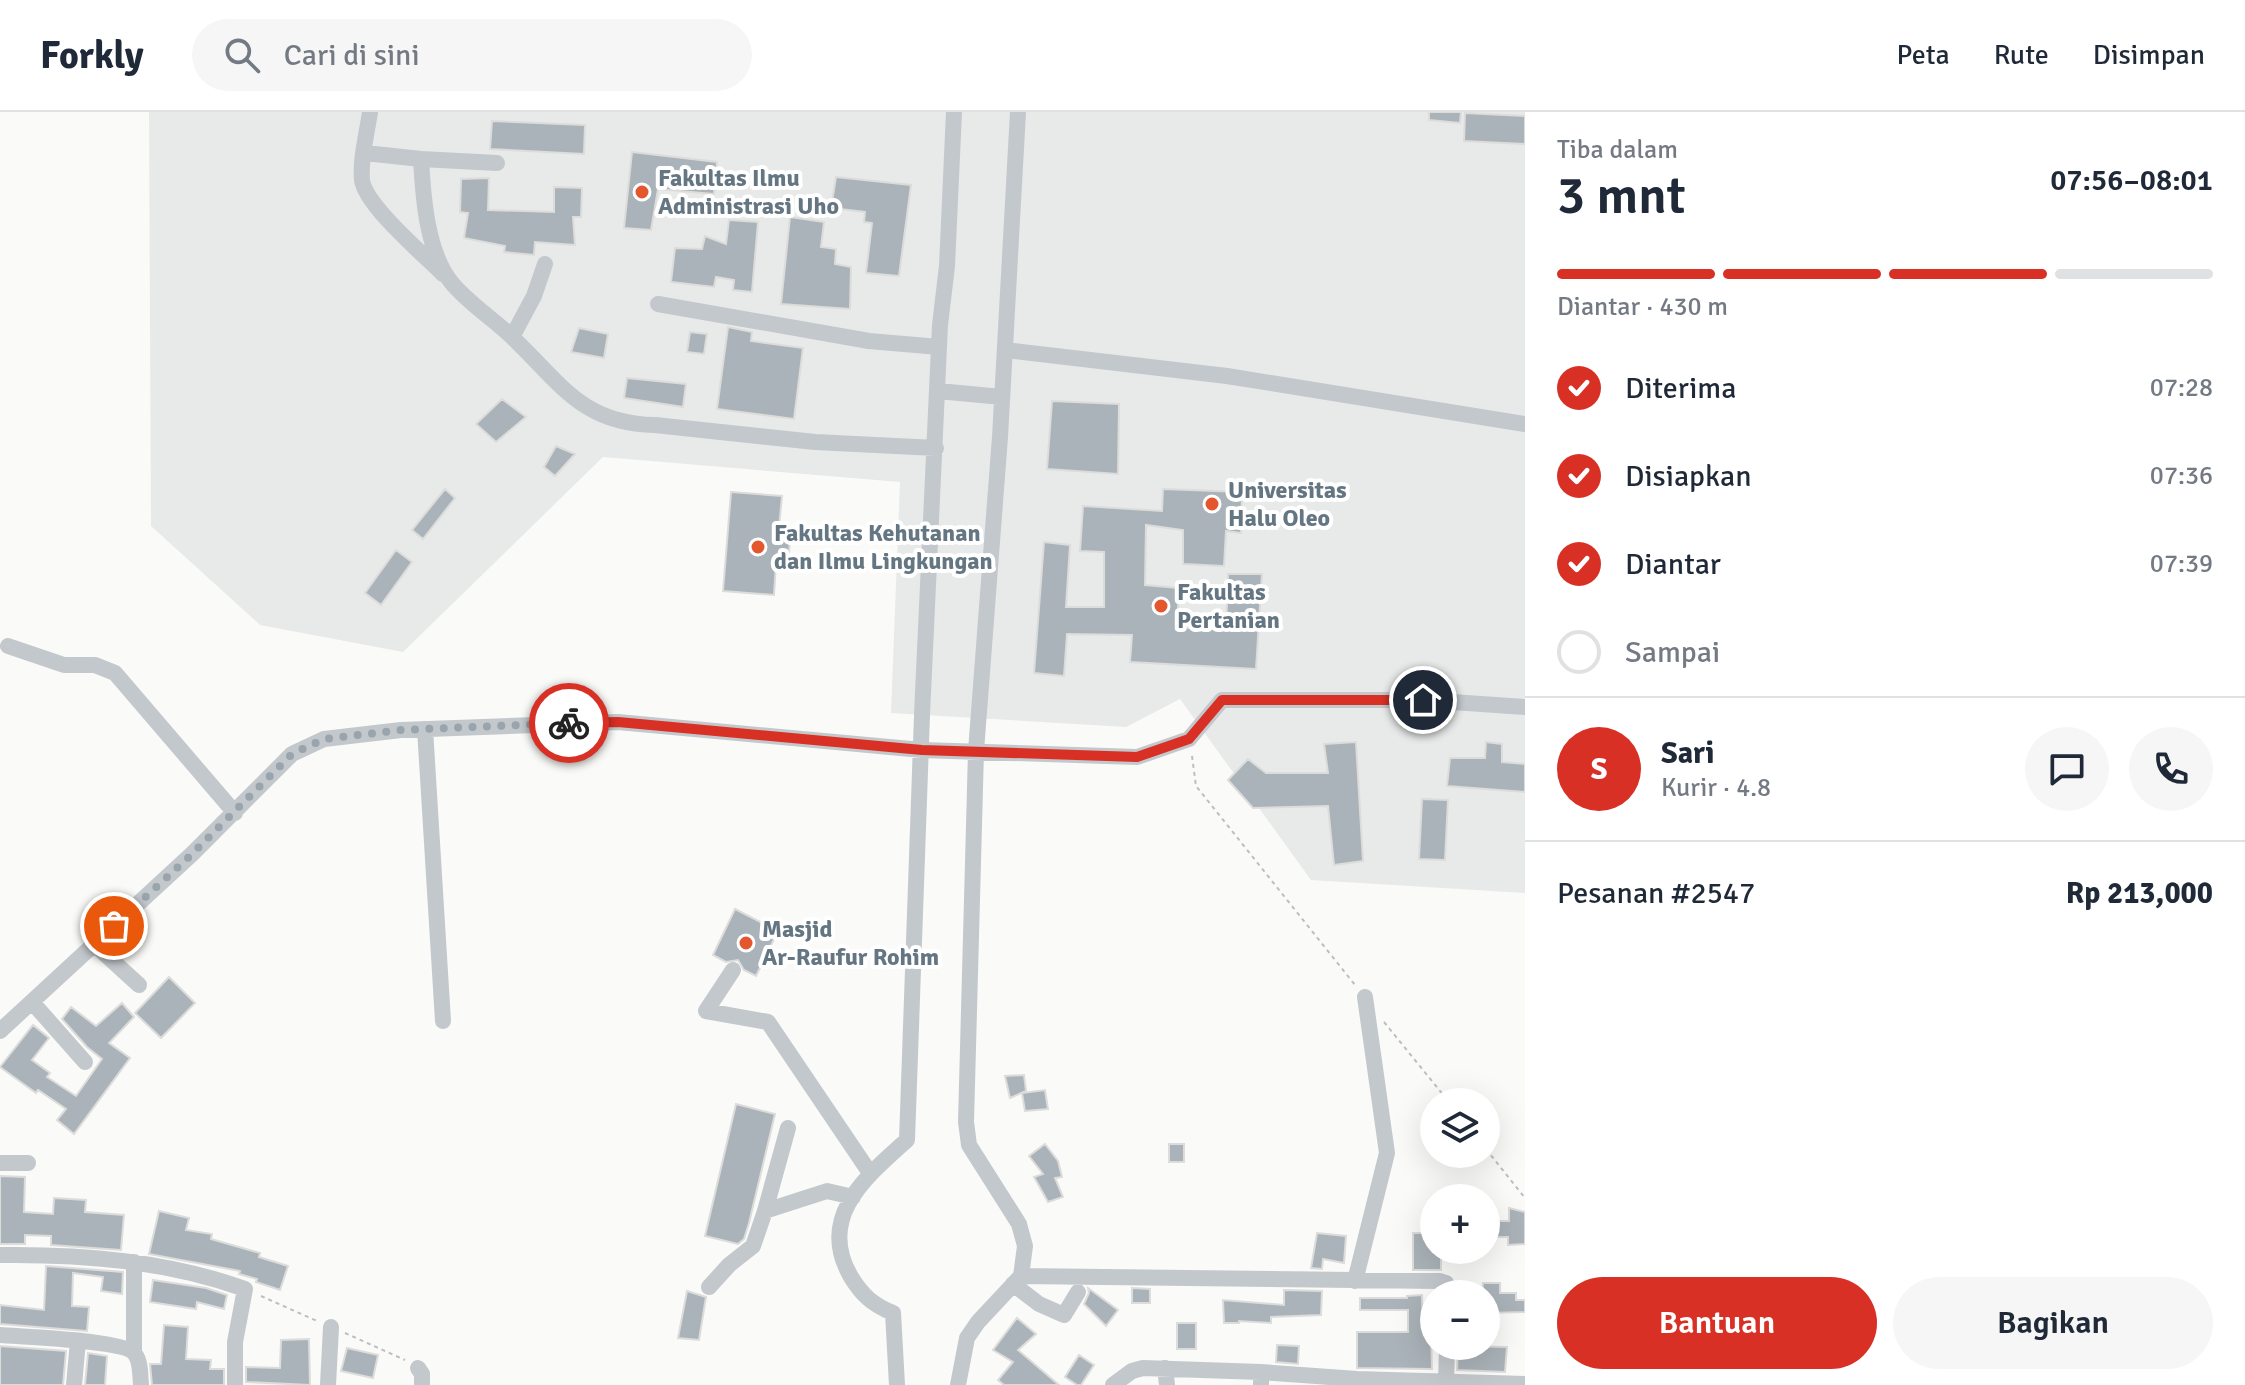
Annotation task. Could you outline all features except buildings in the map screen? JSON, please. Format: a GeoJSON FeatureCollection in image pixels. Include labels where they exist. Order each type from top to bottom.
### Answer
{"type":"FeatureCollection","features":[{"type":"Feature","properties":{"kind":"street"},"geometry":{"type":"LineString","coordinates":[[370,112],[361,178],[366,194],[451,282],[512,337],[571,397],[604,417],[630,425],[815,442],[936,448]]}},
{"type":"Feature","properties":{"kind":"street"},"geometry":{"type":"LineString","coordinates":[[897,1385],[893,1313],[874,1305],[859,1289],[843,1262],[838,1229],[853,1197],[870,1173],[907,1140],[939,347],[947,266],[954,112]]}},
{"type":"Feature","properties":{"kind":"street"},"geometry":{"type":"LineString","coordinates":[[958,1385],[967,1338],[1017,1280],[1025,1246],[1019,1224],[969,1145],[966,1122],[976,751],[1002,397],[1018,112]]}},
{"type":"Feature","properties":{"kind":"street"},"geometry":{"type":"LineString","coordinates":[[365,153],[497,163]]}},
{"type":"Feature","properties":{"kind":"street"},"geometry":{"type":"LineString","coordinates":[[421,159],[428,227],[451,282]]}},
{"type":"Feature","properties":{"kind":"street"},"geometry":{"type":"LineString","coordinates":[[512,337],[534,296],[545,264]]}},
{"type":"Feature","properties":{"kind":"street"},"geometry":{"type":"LineString","coordinates":[[658,304],[869,341],[939,347]]}},
{"type":"Feature","properties":{"kind":"street"},"geometry":{"type":"LineString","coordinates":[[1005,350],[1227,376],[1525,424]]}},
{"type":"Feature","properties":{"kind":"street"},"geometry":{"type":"LineString","coordinates":[[938,391],[1002,397]]}},
{"type":"Feature","properties":{"kind":"street"},"geometry":{"type":"LineString","coordinates":[[8,646],[64,665],[95,665],[115,673],[235,813]]}},
{"type":"Feature","properties":{"kind":"street"},"geometry":{"type":"LineString","coordinates":[[0,1031],[235,813],[292,754],[324,739],[425,729],[618,722],[922,750],[1137,757],[1189,739],[1222,700],[1423,700],[1525,707]]}},
{"type":"Feature","properties":{"kind":"street"},"geometry":{"type":"LineString","coordinates":[[425,729],[443,1021]]}},
{"type":"Feature","properties":{"kind":"street"},"geometry":{"type":"LineString","coordinates":[[94,944],[139,985]]}},
{"type":"Feature","properties":{"kind":"street"},"geometry":{"type":"LineString","coordinates":[[733,970],[706,1011],[768,1022],[870,1173]]}},
{"type":"Feature","properties":{"kind":"street"},"geometry":{"type":"LineString","coordinates":[[1355,1281],[1387,1153],[1365,997]]}},
{"type":"Feature","properties":{"kind":"street"},"geometry":{"type":"LineString","coordinates":[[32,1002],[85,1062]]}},
{"type":"Feature","properties":{"kind":"street"},"geometry":{"type":"LineString","coordinates":[[0,1008],[19,1014]]}},
{"type":"Feature","properties":{"kind":"street"},"geometry":{"type":"LineString","coordinates":[[709,1287],[729,1265],[753,1246],[788,1128]]}},
{"type":"Feature","properties":{"kind":"street"},"geometry":{"type":"LineString","coordinates":[[0,1163],[28,1163]]}},
{"type":"Feature","properties":{"kind":"street"},"geometry":{"type":"LineString","coordinates":[[765,1211],[827,1191],[853,1197]]}},
{"type":"Feature","properties":{"kind":"street"},"geometry":{"type":"LineString","coordinates":[[0,1255],[71,1255],[134,1262],[245,1289],[235,1342],[235,1385]]}},
{"type":"Feature","properties":{"kind":"street"},"geometry":{"type":"LineString","coordinates":[[134,1262],[134,1352],[141,1385]]}},
{"type":"Feature","properties":{"kind":"street"},"geometry":{"type":"LineString","coordinates":[[1017,1280],[1420,1281]]}},
{"type":"Feature","properties":{"kind":"street"},"geometry":{"type":"LineString","coordinates":[[1017,1280],[1039,1304],[1064,1315],[1078,1292]]}},
{"type":"Feature","properties":{"kind":"street"},"geometry":{"type":"LineString","coordinates":[[328,1385],[331,1327]]}},
{"type":"Feature","properties":{"kind":"street"},"geometry":{"type":"LineString","coordinates":[[0,1335],[106,1343],[134,1352]]}},
{"type":"Feature","properties":{"kind":"street"},"geometry":{"type":"LineString","coordinates":[[74,1385],[78,1341]]}},
{"type":"Feature","properties":{"kind":"street"},"geometry":{"type":"LineString","coordinates":[[1446,1383],[1447,1360]]}},
{"type":"Feature","properties":{"kind":"street"},"geometry":{"type":"LineString","coordinates":[[418,1368],[422,1385]]}},
{"type":"Feature","properties":{"kind":"street"},"geometry":{"type":"LineString","coordinates":[[1113,1385],[1132,1371],[1166,1376],[1525,1384]]}},
{"type":"Feature","properties":{"kind":"path"},"geometry":{"type":"LineString","coordinates":[[1189,739],[1196,786],[1365,997]]}},
{"type":"Feature","properties":{"kind":"path"},"geometry":{"type":"LineString","coordinates":[[1383,1020],[1438,1088]]}},
{"type":"Feature","properties":{"kind":"path"},"geometry":{"type":"LineString","coordinates":[[1500,1167],[1525,1198]]}},
{"type":"Feature","properties":{"kind":"shaded area","name":"Universitas Halu Oleo"},"geometry":{"type":"Polygon","coordinates":[[[149,112],[1525,112],[1525,893],[1311,880],[1180,699],[1126,727],[891,713],[900,482],[603,457],[403,652],[260,625],[151,526],[149,112]]]}},
{"type":"Feature","properties":{"kind":"way so far"},"geometry":{"type":"LineString","coordinates":[[114,926],[248,800],[292,754],[324,739],[401,730],[569,723]]}},
{"type":"Feature","properties":{"kind":"place","name":"Fakultas Ilmu Administrasi Uho"},"geometry":{"type":"Point","coordinates":[642,192]}},
{"type":"Feature","properties":{"kind":"place","name":"Universitas Halu Oleo"},"geometry":{"type":"Point","coordinates":[1212,504]}},
{"type":"Feature","properties":{"kind":"place","name":"Fakultas Kehutanan dan Ilmu Lingkungan"},"geometry":{"type":"Point","coordinates":[758,547]}},
{"type":"Feature","properties":{"kind":"place","name":"Fakultas Pertanian"},"geometry":{"type":"Point","coordinates":[1161,606]}},
{"type":"Feature","properties":{"kind":"place","name":"Masjid Ar-Raufur Rohim"},"geometry":{"type":"Point","coordinates":[746,943]}},
{"type":"Feature","properties":{"kind":"route"},"geometry":{"type":"LineString","coordinates":[[569,723],[618,722],[922,750],[1137,757],[1189,739],[1222,700],[1423,700]]}}]}
